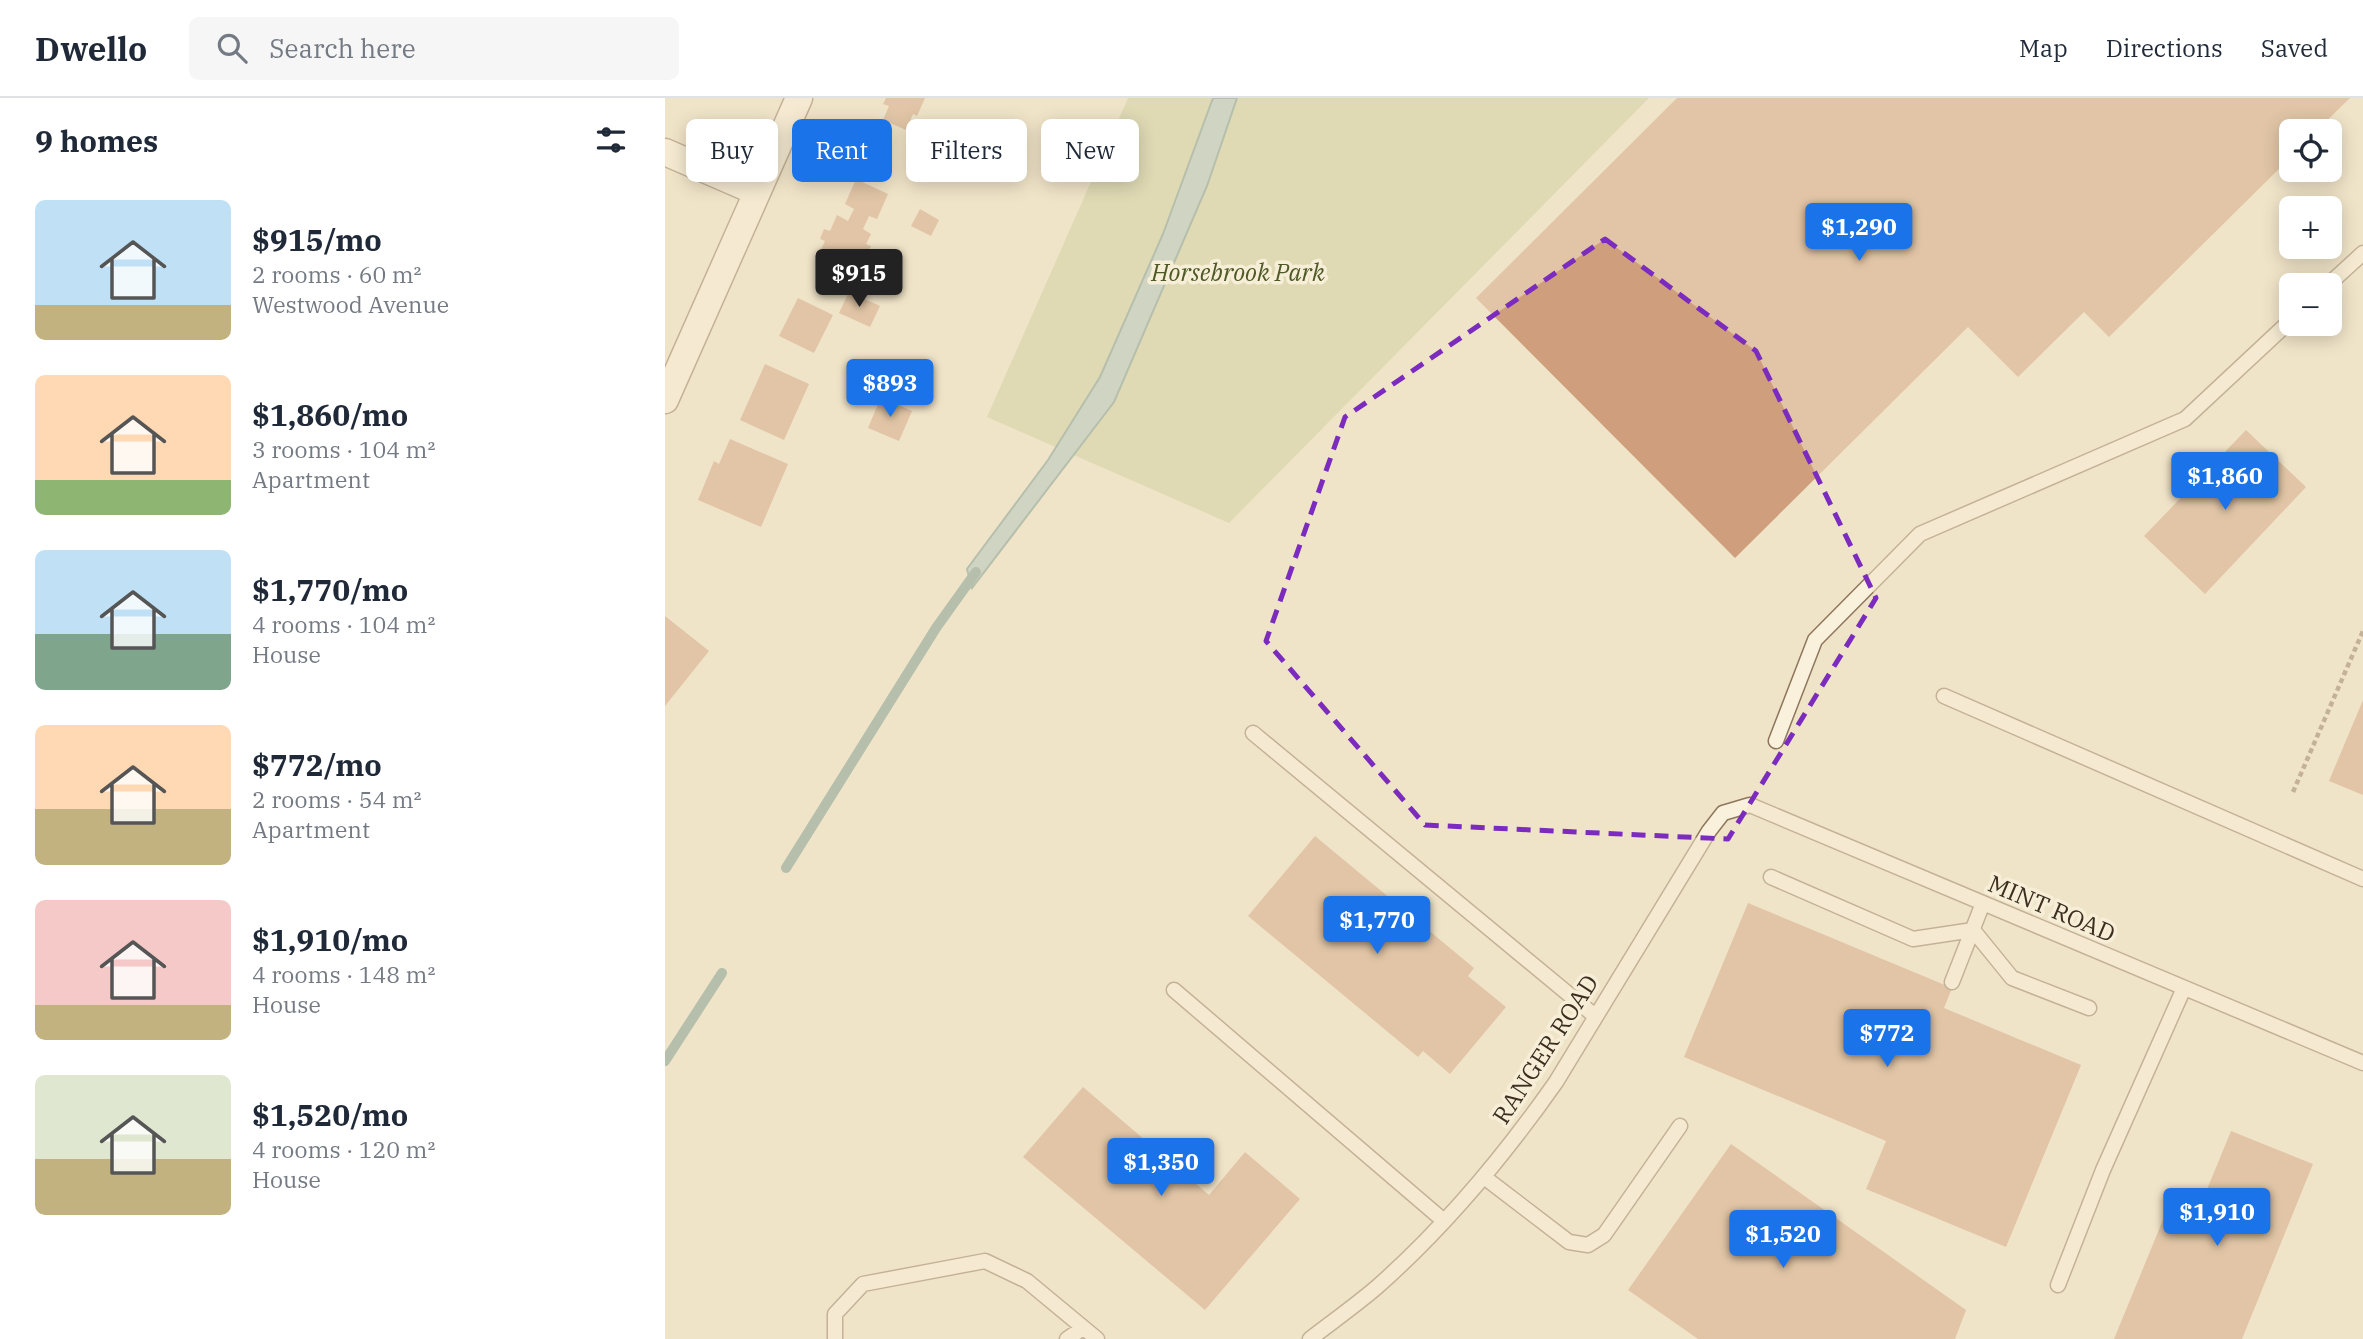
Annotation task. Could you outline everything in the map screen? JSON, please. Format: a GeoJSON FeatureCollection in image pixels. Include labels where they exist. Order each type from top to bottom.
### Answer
{"type":"FeatureCollection","features":[{"type":"Feature","properties":{"kind":"street"},"geometry":{"type":"LineString","coordinates":[[665,400],[799,98]]}},
{"type":"Feature","properties":{"kind":"street"},"geometry":{"type":"LineString","coordinates":[[665,152],[757,192]]}},
{"type":"Feature","properties":{"kind":"lane"},"geometry":{"type":"LineString","coordinates":[[2341,273],[2363,253]]}},
{"type":"Feature","properties":{"kind":"lane"},"geometry":{"type":"LineString","coordinates":[[1776,741],[1815,639],[1920,534],[2185,419],[2279,331]]}},
{"type":"Feature","properties":{"kind":"lane"},"geometry":{"type":"LineString","coordinates":[[1944,696],[2363,879]]}},
{"type":"Feature","properties":{"kind":"lane"},"geometry":{"type":"LineString","coordinates":[[1253,733],[1595,1016]]}},
{"type":"Feature","properties":{"kind":"lane","name":"MINT ROAD"},"geometry":{"type":"LineString","coordinates":[[1723,813],[1750,805],[2363,1063]]}},
{"type":"Feature","properties":{"kind":"lane","name":"RANGER ROAD"},"geometry":{"type":"LineString","coordinates":[[1310,1339],[1378,1286],[1444,1221],[1529,1121],[1556,1082],[1709,831],[1723,813]]}},
{"type":"Feature","properties":{"kind":"lane"},"geometry":{"type":"LineString","coordinates":[[1771,877],[1913,939],[1973,930]]}},
{"type":"Feature","properties":{"kind":"lane"},"geometry":{"type":"LineString","coordinates":[[1952,982],[1983,903]]}},
{"type":"Feature","properties":{"kind":"lane"},"geometry":{"type":"LineString","coordinates":[[1973,930],[2012,978],[2089,1008]]}},
{"type":"Feature","properties":{"kind":"lane"},"geometry":{"type":"LineString","coordinates":[[2058,1285],[2103,1170],[2184,988]]}},
{"type":"Feature","properties":{"kind":"lane"},"geometry":{"type":"LineString","coordinates":[[1174,990],[1444,1221]]}},
{"type":"Feature","properties":{"kind":"lane"},"geometry":{"type":"LineString","coordinates":[[1484,1177],[1569,1242],[1588,1245],[1604,1234],[1680,1126]]}},
{"type":"Feature","properties":{"kind":"lane"},"geometry":{"type":"LineString","coordinates":[[835,1339],[835,1314],[863,1284],[985,1261],[1027,1281],[1097,1339]]}},
{"type":"Feature","properties":{"kind":"lane"},"geometry":{"type":"LineString","coordinates":[[1067,1339],[1083,1328]]}},
{"type":"Feature","properties":{"kind":"path"},"geometry":{"type":"LineString","coordinates":[[2293,792],[2363,631]]}},
{"type":"Feature","properties":{"kind":"highlighted area"},"geometry":{"type":"Polygon","coordinates":[[[1605,239],[1756,351],[1876,598],[1728,839],[1425,825],[1266,641],[1345,417],[1605,239]]]}},
{"type":"Feature","properties":{"kind":"green space","name":"Horsebrook Park"},"geometry":{"type":"Polygon","coordinates":[[[1128,98],[1649,98],[1229,523],[987,417],[1091,182],[1139,182],[1139,119],[1119,119],[1128,98]]]}},
{"type":"Feature","properties":{"kind":"water"},"geometry":{"type":"Polygon","coordinates":[[[1213,98],[1237,98],[1207,186],[1114,402],[972,588],[967,569],[1048,460],[1100,377],[1163,234],[1213,98]]]}},
{"type":"Feature","properties":{"kind":"building"},"geometry":{"type":"Polygon","coordinates":[[[886,98],[925,98],[917,116],[913,114],[911,119],[906,119],[906,130],[892,124],[892,119],[883,119],[889,106],[883,104],[886,98]]]}},
{"type":"Feature","properties":{"kind":"building"},"geometry":{"type":"Polygon","coordinates":[[[1677,98],[2350,98],[2328,119],[2279,119],[2279,169],[2109,337],[2084,312],[2018,377],[1968,327],[1735,558],[1476,298],[1677,98]]]}},
{"type":"Feature","properties":{"kind":"building"},"geometry":{"type":"Polygon","coordinates":[[[855,182],[862,182],[888,194],[877,219],[869,216],[863,229],[871,234],[866,244],[871,246],[867,255],[863,252],[852,275],[817,258],[825,241],[820,239],[824,229],[830,231],[837,215],[848,221],[854,209],[845,204],[855,182]]]}},
{"type":"Feature","properties":{"kind":"building"},"geometry":{"type":"Polygon","coordinates":[[[920,209],[939,220],[931,236],[911,226],[920,209]]]}},
{"type":"Feature","properties":{"kind":"building"},"geometry":{"type":"Polygon","coordinates":[[[849,292],[880,306],[870,327],[839,313],[849,292]]]}},
{"type":"Feature","properties":{"kind":"building"},"geometry":{"type":"Polygon","coordinates":[[[798,298],[833,315],[814,353],[779,336],[798,298]]]}},
{"type":"Feature","properties":{"kind":"building"},"geometry":{"type":"Polygon","coordinates":[[[765,364],[809,384],[784,440],[740,420],[765,364]]]}},
{"type":"Feature","properties":{"kind":"building"},"geometry":{"type":"Polygon","coordinates":[[[881,397],[912,411],[899,441],[868,428],[881,397]]]}},
{"type":"Feature","properties":{"kind":"building"},"geometry":{"type":"Polygon","coordinates":[[[2246,430],[2306,487],[2205,594],[2144,536],[2246,430]]]}},
{"type":"Feature","properties":{"kind":"building"},"geometry":{"type":"Polygon","coordinates":[[[730,439],[788,464],[761,527],[698,500],[714,461],[719,464],[730,439]]]}},
{"type":"Feature","properties":{"kind":"building"},"geometry":{"type":"Polygon","coordinates":[[[665,616],[709,651],[665,706],[665,616]]]}},
{"type":"Feature","properties":{"kind":"building"},"geometry":{"type":"Polygon","coordinates":[[[2363,700],[2363,795],[2329,781],[2363,700]]]}},
{"type":"Feature","properties":{"kind":"building"},"geometry":{"type":"Polygon","coordinates":[[[1315,836],[1474,968],[1468,976],[1506,1007],[1450,1074],[1423,1051],[1418,1057],[1248,916],[1315,836]]]}},
{"type":"Feature","properties":{"kind":"building"},"geometry":{"type":"Polygon","coordinates":[[[1748,903],[1952,988],[1944,1008],[2081,1065],[2006,1247],[1866,1189],[1886,1141],[1684,1057],[1748,903]]]}},
{"type":"Feature","properties":{"kind":"building"},"geometry":{"type":"Polygon","coordinates":[[[1083,1087],[1209,1195],[1245,1152],[1300,1199],[1205,1310],[1023,1157],[1083,1087]]]}},
{"type":"Feature","properties":{"kind":"building"},"geometry":{"type":"Polygon","coordinates":[[[2231,1131],[2313,1164],[2242,1339],[2114,1339],[2174,1193],[2201,1204],[2231,1131]]]}},
{"type":"Feature","properties":{"kind":"building"},"geometry":{"type":"Polygon","coordinates":[[[1731,1144],[1966,1310],[1955,1339],[1698,1339],[1628,1290],[1731,1144]]]}},
{"type":"Feature","properties":{"kind":"waterway"},"geometry":{"type":"LineString","coordinates":[[786,868],[936,628],[976,572]]}},
{"type":"Feature","properties":{"kind":"waterway"},"geometry":{"type":"LineString","coordinates":[[665,1061],[722,973]]}}]}
